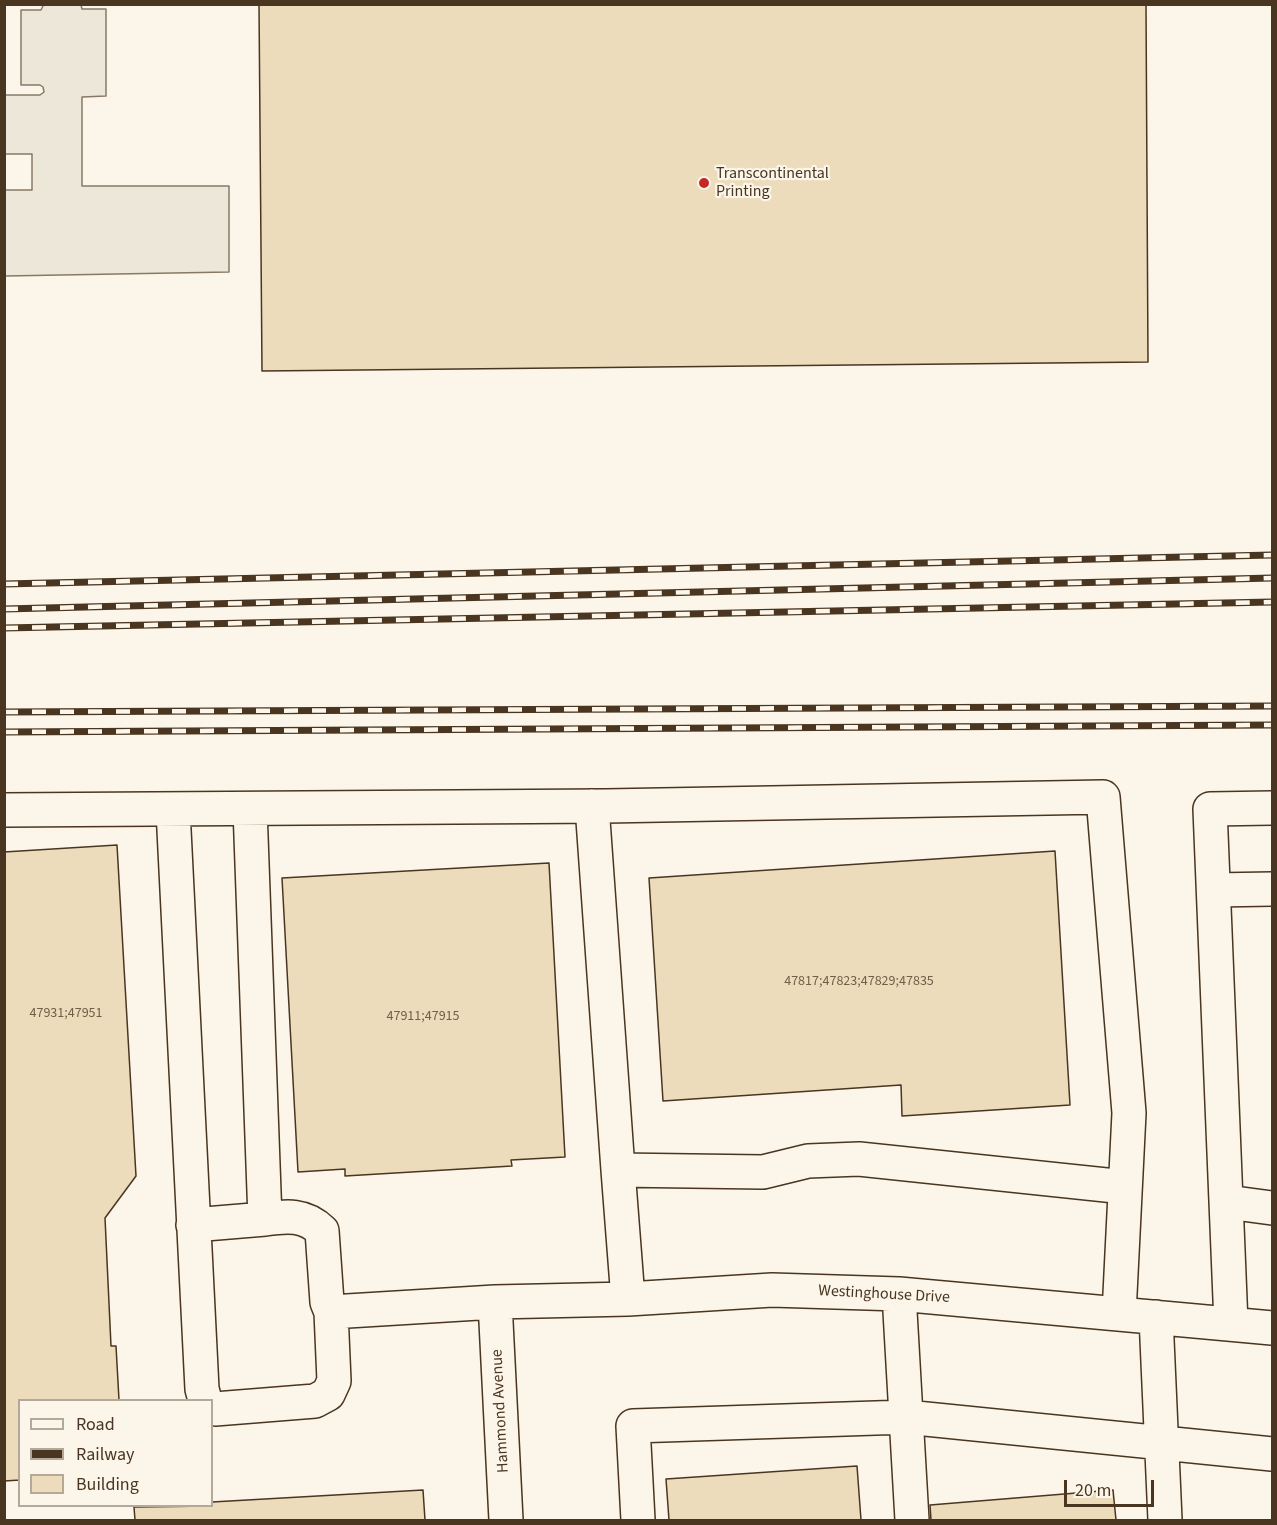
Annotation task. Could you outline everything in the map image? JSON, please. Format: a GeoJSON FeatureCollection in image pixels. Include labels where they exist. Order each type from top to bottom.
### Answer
{"type":"FeatureCollection","features":[{"type":"Feature","properties":{"kind":"street"},"geometry":{"type":"LineString","coordinates":[[4,810],[592,806],[1103,797],[1129,1113],[1119,1314]]}},
{"type":"Feature","properties":{"kind":"street"},"geometry":{"type":"LineString","coordinates":[[592,806],[628,1299]]}},
{"type":"Feature","properties":{"kind":"street"},"geometry":{"type":"LineString","coordinates":[[1231,1324],[1210,809],[1272,808]]}},
{"type":"Feature","properties":{"kind":"street"},"geometry":{"type":"LineString","coordinates":[[250,809],[265,1218]]}},
{"type":"Feature","properties":{"kind":"street"},"geometry":{"type":"LineString","coordinates":[[173,810],[201,1389],[204,1399]]}},
{"type":"Feature","properties":{"kind":"street"},"geometry":{"type":"LineString","coordinates":[[1214,890],[1272,889]]}},
{"type":"Feature","properties":{"kind":"street"},"geometry":{"type":"LineString","coordinates":[[618,1170],[763,1172],[808,1161],[859,1159],[1125,1187]]}},
{"type":"Feature","properties":{"kind":"street"},"geometry":{"type":"LineString","coordinates":[[1227,1202],[1272,1208]]}},
{"type":"Feature","properties":{"kind":"street"},"geometry":{"type":"LineString","coordinates":[[194,1225],[292,1215],[314,1223],[322,1231],[327,1302],[331,1312],[334,1381],[328,1394],[315,1401],[213,1408]]}},
{"type":"Feature","properties":{"kind":"street","name":"Westinghouse Drive"},"geometry":{"type":"LineString","coordinates":[[331,1312],[495,1302],[628,1299],[772,1290],[899,1294],[1272,1328]]}},
{"type":"Feature","properties":{"kind":"street"},"geometry":{"type":"LineString","coordinates":[[899,1294],[912,1521]]}},
{"type":"Feature","properties":{"kind":"street","name":"Hammond Avenue"},"geometry":{"type":"LineString","coordinates":[[495,1302],[506,1521]]}},
{"type":"Feature","properties":{"kind":"street"},"geometry":{"type":"LineString","coordinates":[[1156,1317],[1165,1521]]}},
{"type":"Feature","properties":{"kind":"street"},"geometry":{"type":"LineString","coordinates":[[638,1521],[633,1426],[906,1417],[1272,1454]]}},
{"type":"Feature","properties":{"kind":"shaded area"},"geometry":{"type":"Polygon","coordinates":[[[44,4],[81,5],[82,9],[106,9],[106,96],[82,97],[82,186],[229,186],[229,272],[5,276],[5,190],[32,190],[32,154],[5,154],[5,95],[40,95],[44,92],[40,85],[21,85],[21,10],[41,10],[44,4]]]}},
{"type":"Feature","properties":{"kind":"building","name":"Transcontinental Printing"},"geometry":{"type":"Polygon","coordinates":[[[259,4],[1146,4],[1148,362],[262,371],[259,4]]]}},
{"type":"Feature","properties":{"kind":"building"},"geometry":{"type":"Polygon","coordinates":[[[117,845],[136,1176],[105,1218],[111,1346],[116,1346],[119,1399],[18,1399],[18,1480],[4,1481],[4,852],[117,845]]]}},
{"type":"Feature","properties":{"kind":"building"},"geometry":{"type":"Polygon","coordinates":[[[1055,851],[1070,1105],[902,1116],[901,1085],[663,1101],[649,878],[1055,851]]]}},
{"type":"Feature","properties":{"kind":"building"},"geometry":{"type":"Polygon","coordinates":[[[549,863],[565,1157],[511,1160],[512,1166],[345,1176],[345,1169],[298,1172],[282,878],[549,863]]]}},
{"type":"Feature","properties":{"kind":"building"},"geometry":{"type":"Polygon","coordinates":[[[857,1466],[861,1520],[669,1520],[666,1479],[857,1466]]]}},
{"type":"Feature","properties":{"kind":"building"},"geometry":{"type":"Polygon","coordinates":[[[423,1490],[425,1520],[135,1520],[134,1507],[213,1507],[213,1502],[423,1490]]]}},
{"type":"Feature","properties":{"kind":"building"},"geometry":{"type":"Polygon","coordinates":[[[1113,1490],[1116,1520],[931,1520],[930,1505],[1113,1490]]]}},
{"type":"Feature","properties":{"kind":"railway"},"geometry":{"type":"LineString","coordinates":[[4,584],[1272,555]]}},
{"type":"Feature","properties":{"kind":"railway"},"geometry":{"type":"LineString","coordinates":[[4,609],[1272,578]]}},
{"type":"Feature","properties":{"kind":"railway"},"geometry":{"type":"LineString","coordinates":[[4,628],[1272,602]]}},
{"type":"Feature","properties":{"kind":"railway"},"geometry":{"type":"LineString","coordinates":[[4,712],[1272,706]]}},
{"type":"Feature","properties":{"kind":"railway"},"geometry":{"type":"LineString","coordinates":[[4,732],[1272,725]]}},
{"type":"Feature","properties":{"kind":"place","name":"Transcontinental Printing"},"geometry":{"type":"Point","coordinates":[704,183]}}]}
